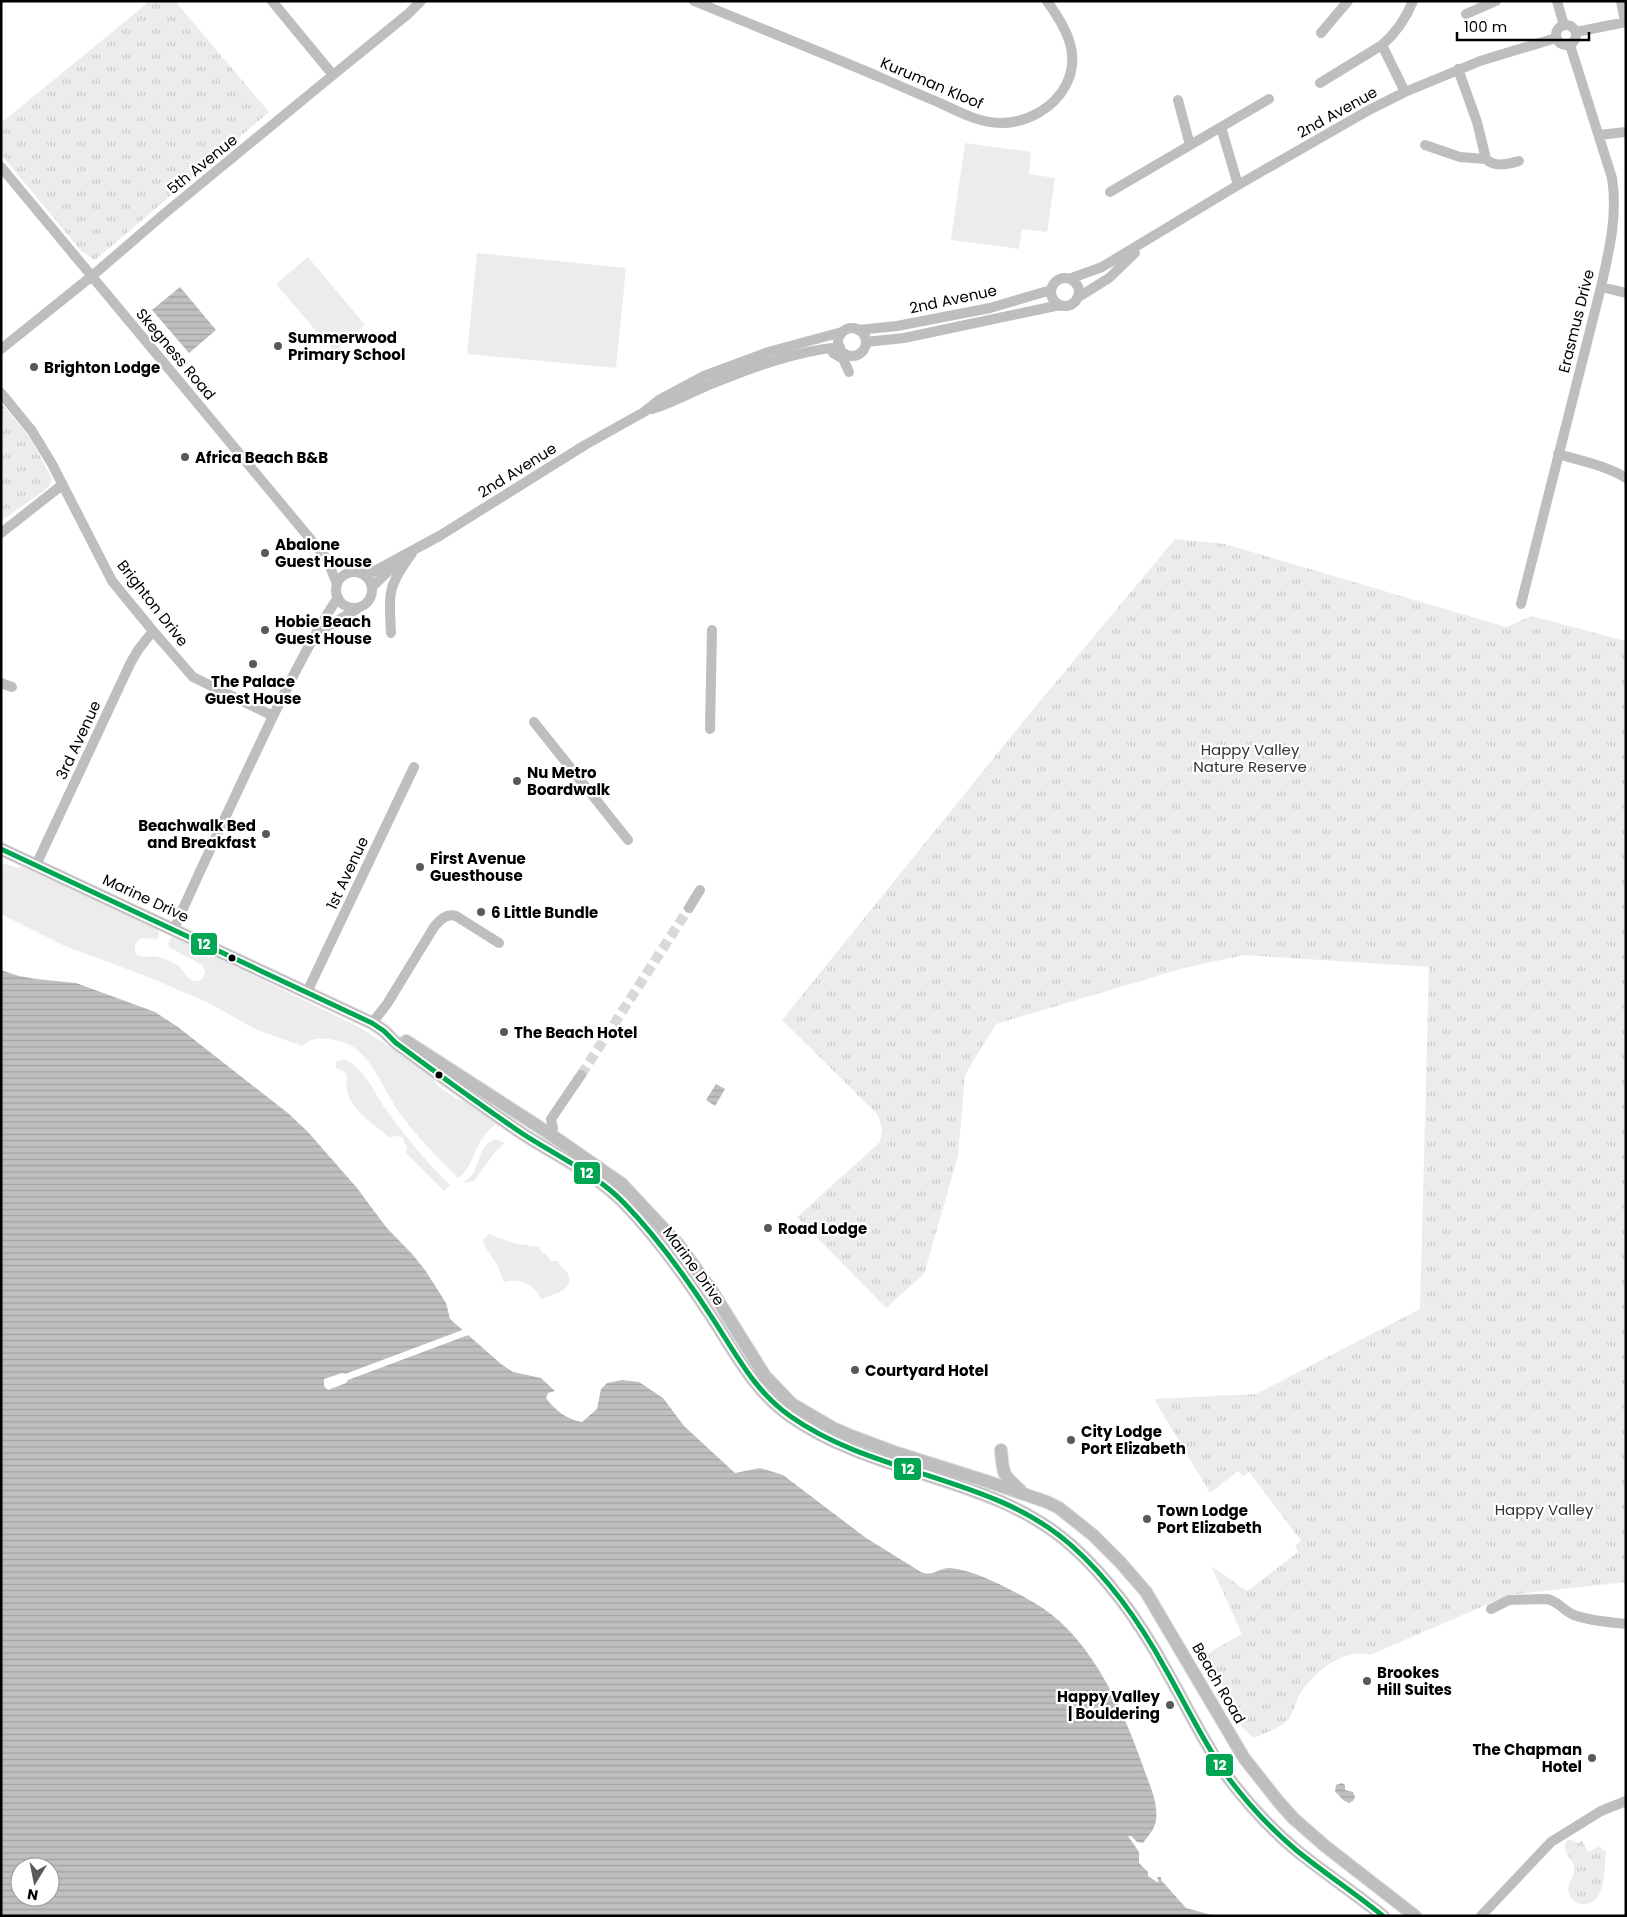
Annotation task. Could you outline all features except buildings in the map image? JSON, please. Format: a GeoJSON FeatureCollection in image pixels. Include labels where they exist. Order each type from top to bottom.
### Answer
{"type":"FeatureCollection","features":[{"type":"Feature","properties":{"kind":"main road","name":"Marine Drive"},"geometry":{"type":"LineString","coordinates":[[1,849],[307,992],[384,1031],[396,1043],[422,1062],[523,1134],[607,1188],[622,1201],[668,1253],[750,1376],[786,1414],[815,1433],[884,1460],[984,1494],[1049,1527],[1074,1547],[1101,1574],[1127,1606],[1164,1666],[1224,1772],[1257,1813],[1299,1852],[1383,1916]]}},
{"type":"Feature","properties":{"kind":"main road","name":"Marine Drive"},"geometry":{"type":"LineString","coordinates":[[384,1031],[391,1032],[404,1039],[550,1134],[622,1184],[678,1244],[712,1290],[765,1376],[792,1404],[849,1435],[897,1453],[989,1482]]}},
{"type":"Feature","properties":{"kind":"main road"},"geometry":{"type":"LineString","coordinates":[[1001,1450],[1002,1468],[1005,1476],[1025,1494]]}},
{"type":"Feature","properties":{"kind":"main road","name":"Beach Road"},"geometry":{"type":"LineString","coordinates":[[989,1482],[1059,1508],[1093,1536],[1120,1562],[1146,1592],[1251,1768],[1293,1818],[1325,1846],[1415,1916]]}},
{"type":"Feature","properties":{"kind":"street"},"geometry":{"type":"LineString","coordinates":[[272,1],[333,75]]}},
{"type":"Feature","properties":{"kind":"street","name":"5th Avenue"},"geometry":{"type":"LineString","coordinates":[[1,349],[402,20],[421,1]]}},
{"type":"Feature","properties":{"kind":"street","name":"Kuruman Kloof"},"geometry":{"type":"LineString","coordinates":[[694,1],[884,79],[962,114],[989,122],[1000,123],[1030,116],[1047,107],[1058,98],[1071,73],[1073,60],[1071,44],[1058,16],[1047,1]]}},
{"type":"Feature","properties":{"kind":"street"},"geometry":{"type":"LineString","coordinates":[[1321,33],[1348,1]]}},
{"type":"Feature","properties":{"kind":"street"},"geometry":{"type":"LineString","coordinates":[[1320,83],[1382,45],[1393,35],[1404,20],[1413,1]]}},
{"type":"Feature","properties":{"kind":"street"},"geometry":{"type":"LineString","coordinates":[[1466,14],[1496,1]]}},
{"type":"Feature","properties":{"kind":"street"},"geometry":{"type":"LineString","coordinates":[[1557,1],[1564,25]]}},
{"type":"Feature","properties":{"kind":"street"},"geometry":{"type":"LineString","coordinates":[[1576,32],[1625,22],[1621,1]]}},
{"type":"Feature","properties":{"kind":"street"},"geometry":{"type":"LineString","coordinates":[[1564,25],[1570,25],[1576,32],[1576,39],[1570,45],[1561,44],[1556,38],[1557,32],[1564,25]]}},
{"type":"Feature","properties":{"kind":"street","name":"2nd Avenue"},"geometry":{"type":"LineString","coordinates":[[363,574],[373,572],[410,553],[585,445],[644,412],[662,406],[768,352],[849,329],[858,330],[897,326],[990,308],[1052,290],[1058,280],[1068,279],[1102,267],[1238,185],[1369,110],[1405,92],[1458,69],[1556,38]]}},
{"type":"Feature","properties":{"kind":"street"},"geometry":{"type":"LineString","coordinates":[[1382,45],[1405,92]]}},
{"type":"Feature","properties":{"kind":"street","name":"Erasmus Drive"},"geometry":{"type":"LineString","coordinates":[[1521,604],[1601,288],[1612,232],[1615,196],[1612,178],[1570,45]]}},
{"type":"Feature","properties":{"kind":"street"},"geometry":{"type":"LineString","coordinates":[[1458,69],[1477,122],[1486,159],[1490,163],[1499,165],[1519,161]]}},
{"type":"Feature","properties":{"kind":"street"},"geometry":{"type":"LineString","coordinates":[[1110,192],[1269,99]]}},
{"type":"Feature","properties":{"kind":"street"},"geometry":{"type":"LineString","coordinates":[[1178,100],[1190,145]]}},
{"type":"Feature","properties":{"kind":"street"},"geometry":{"type":"LineString","coordinates":[[1221,127],[1238,185]]}},
{"type":"Feature","properties":{"kind":"street"},"geometry":{"type":"LineString","coordinates":[[1599,135],[1626,132]]}},
{"type":"Feature","properties":{"kind":"street"},"geometry":{"type":"LineString","coordinates":[[1425,145],[1460,156],[1486,159]]}},
{"type":"Feature","properties":{"kind":"street","name":"Skegness Road"},"geometry":{"type":"LineString","coordinates":[[1,167],[327,559],[337,584]]}},
{"type":"Feature","properties":{"kind":"street","name":"2nd Avenue"},"geometry":{"type":"LineString","coordinates":[[722,374],[821,349],[840,347],[844,353],[856,355],[863,351],[866,342],[904,338],[1060,305],[1070,305],[1077,298],[1109,278],[1146,242]]}},
{"type":"Feature","properties":{"kind":"street"},"geometry":{"type":"LineString","coordinates":[[1068,279],[1077,285],[1079,292],[1077,298]]}},
{"type":"Feature","properties":{"kind":"street"},"geometry":{"type":"LineString","coordinates":[[1601,288],[1626,293]]}},
{"type":"Feature","properties":{"kind":"street"},"geometry":{"type":"LineString","coordinates":[[1052,290],[1052,297],[1060,305]]}},
{"type":"Feature","properties":{"kind":"street"},"geometry":{"type":"LineString","coordinates":[[858,330],[862,333],[866,342]]}},
{"type":"Feature","properties":{"kind":"street"},"geometry":{"type":"LineString","coordinates":[[840,347],[839,339],[842,332]]}},
{"type":"Feature","properties":{"kind":"street"},"geometry":{"type":"LineString","coordinates":[[798,355],[831,353],[843,360],[849,372]]}},
{"type":"Feature","properties":{"kind":"street","name":"Brighton Drive"},"geometry":{"type":"LineString","coordinates":[[1,392],[35,436],[52,464],[112,581],[153,631],[193,677],[273,716]]}},
{"type":"Feature","properties":{"kind":"street"},"geometry":{"type":"LineString","coordinates":[[1558,454],[1601,466],[1626,478]]}},
{"type":"Feature","properties":{"kind":"street"},"geometry":{"type":"LineString","coordinates":[[1,533],[62,485]]}},
{"type":"Feature","properties":{"kind":"street"},"geometry":{"type":"LineString","coordinates":[[391,632],[390,594],[393,581],[410,553]]}},
{"type":"Feature","properties":{"kind":"street","name":"2nd Avenue"},"geometry":{"type":"LineString","coordinates":[[372,587],[410,553]]}},
{"type":"Feature","properties":{"kind":"street","name":"Skegness Road"},"geometry":{"type":"LineString","coordinates":[[327,559],[350,573]]}},
{"type":"Feature","properties":{"kind":"street"},"geometry":{"type":"LineString","coordinates":[[310,643],[325,628],[360,608],[366,604],[370,598],[372,587],[369,580],[363,574],[350,573],[345,575],[337,584],[338,597],[340,601],[349,607],[360,608]]}},
{"type":"Feature","properties":{"kind":"street"},"geometry":{"type":"LineString","coordinates":[[174,929],[198,873],[273,716],[310,643],[338,597]]}},
{"type":"Feature","properties":{"kind":"street"},"geometry":{"type":"LineString","coordinates":[[710,729],[712,630]]}},
{"type":"Feature","properties":{"kind":"street","name":"3rd Avenue"},"geometry":{"type":"LineString","coordinates":[[36,865],[130,664],[153,631]]}},
{"type":"Feature","properties":{"kind":"street"},"geometry":{"type":"LineString","coordinates":[[1,683],[12,687]]}},
{"type":"Feature","properties":{"kind":"street"},"geometry":{"type":"LineString","coordinates":[[534,722],[628,840]]}},
{"type":"Feature","properties":{"kind":"street","name":"1st Avenue"},"geometry":{"type":"LineString","coordinates":[[307,992],[414,767]]}},
{"type":"Feature","properties":{"kind":"street"},"geometry":{"type":"LineString","coordinates":[[689,908],[700,890]]}},
{"type":"Feature","properties":{"kind":"street"},"geometry":{"type":"LineString","coordinates":[[372,1024],[387,1004],[434,927],[442,918],[448,915],[456,916],[499,944]]}},
{"type":"Feature","properties":{"kind":"street"},"geometry":{"type":"LineString","coordinates":[[550,1134],[553,1128],[551,1119],[581,1075]]}},
{"type":"Feature","properties":{"kind":"street"},"geometry":{"type":"LineString","coordinates":[[1490,1609],[1509,1600],[1547,1599],[1580,1616],[1626,1624]]}},
{"type":"Feature","properties":{"kind":"street"},"geometry":{"type":"LineString","coordinates":[[1481,1916],[1551,1842],[1602,1812],[1626,1801]]}},
{"type":"Feature","properties":{"kind":"green space"},"geometry":{"type":"Polygon","coordinates":[[[150,1],[175,1],[269,112],[95,260],[81,251],[1,154],[1,123],[150,1]]]}},
{"type":"Feature","properties":{"kind":"green space"},"geometry":{"type":"Polygon","coordinates":[[[965,143],[1031,152],[1029,174],[1055,178],[1047,232],[1022,229],[1019,249],[951,240],[965,143]]]}},
{"type":"Feature","properties":{"kind":"green space"},"geometry":{"type":"Polygon","coordinates":[[[477,253],[626,268],[616,368],[467,354],[477,253]]]}},
{"type":"Feature","properties":{"kind":"green space"},"geometry":{"type":"Polygon","coordinates":[[[308,257],[365,325],[334,352],[276,284],[308,257]]]}},
{"type":"Feature","properties":{"kind":"green space"},"geometry":{"type":"Polygon","coordinates":[[[1,403],[31,439],[52,479],[50,485],[45,490],[1,521],[1,403]]]}},
{"type":"Feature","properties":{"kind":"green space","name":"Happy Valley Nature Reserve"},"geometry":{"type":"Polygon","coordinates":[[[1175,539],[1225,544],[1506,627],[1531,616],[1626,641],[1626,1582],[1509,1595],[1370,1655],[1350,1655],[1340,1658],[1321,1670],[1306,1686],[1286,1722],[1254,1738],[1238,1721],[1234,1699],[1228,1695],[1205,1655],[1242,1634],[1211,1566],[1247,1591],[1298,1552],[1295,1546],[1301,1541],[1249,1472],[1243,1476],[1238,1471],[1210,1493],[1154,1399],[1256,1394],[1420,1309],[1429,967],[1244,955],[1184,968],[996,1024],[965,1075],[958,1156],[924,1274],[886,1308],[797,1217],[880,1142],[882,1129],[878,1115],[782,1020],[1026,718],[1175,539]]]}},
{"type":"Feature","properties":{"kind":"green space"},"geometry":{"type":"Polygon","coordinates":[[[1,863],[19,868],[20,866],[153,927],[159,932],[158,938],[143,938],[139,940],[135,951],[140,956],[157,957],[167,960],[176,964],[192,981],[201,980],[205,972],[202,965],[170,948],[168,944],[172,936],[357,1026],[425,1069],[439,1087],[456,1098],[502,1120],[483,1137],[469,1166],[458,1178],[411,1127],[397,1109],[368,1061],[352,1046],[329,1039],[317,1039],[311,1040],[302,1046],[255,1029],[207,1002],[148,977],[65,946],[1,914],[1,863]]]}},
{"type":"Feature","properties":{"kind":"green space"},"geometry":{"type":"Polygon","coordinates":[[[344,1059],[352,1063],[364,1075],[387,1111],[425,1159],[450,1185],[444,1191],[406,1153],[407,1148],[402,1137],[389,1137],[364,1117],[353,1105],[347,1091],[345,1072],[336,1068],[336,1062],[344,1059]]]}},
{"type":"Feature","properties":{"kind":"green space"},"geometry":{"type":"Polygon","coordinates":[[[496,1139],[505,1143],[495,1152],[474,1181],[463,1183],[475,1170],[483,1149],[487,1144],[496,1139]]]}},
{"type":"Feature","properties":{"kind":"green space"},"geometry":{"type":"Polygon","coordinates":[[[489,1234],[512,1243],[539,1247],[541,1252],[546,1254],[551,1261],[557,1261],[567,1272],[570,1280],[569,1284],[562,1291],[541,1299],[534,1289],[526,1283],[516,1281],[504,1282],[497,1265],[483,1243],[483,1240],[489,1234]]]}},
{"type":"Feature","properties":{"kind":"green space"},"geometry":{"type":"Polygon","coordinates":[[[1568,1840],[1578,1843],[1582,1840],[1588,1852],[1600,1846],[1603,1851],[1606,1851],[1603,1885],[1596,1899],[1590,1903],[1578,1903],[1573,1901],[1570,1896],[1568,1888],[1574,1867],[1565,1850],[1568,1840]]]}},
{"type":"Feature","properties":{"kind":"shaded area"},"geometry":{"type":"Polygon","coordinates":[[[180,287],[216,330],[189,353],[152,310],[180,287]]]}},
{"type":"Feature","properties":{"kind":"shaded area"},"geometry":{"type":"Polygon","coordinates":[[[1,970],[36,979],[76,983],[155,1012],[178,1027],[289,1114],[308,1132],[357,1188],[386,1227],[425,1270],[446,1303],[450,1319],[501,1364],[513,1372],[541,1378],[555,1391],[548,1393],[546,1398],[566,1417],[582,1422],[597,1409],[601,1389],[607,1383],[622,1380],[639,1382],[663,1398],[684,1426],[735,1473],[760,1468],[783,1475],[866,1538],[921,1572],[932,1573],[950,1568],[972,1573],[1021,1595],[1060,1621],[1092,1659],[1105,1681],[1128,1727],[1152,1790],[1156,1814],[1153,1829],[1143,1843],[1137,1842],[1131,1836],[1128,1836],[1139,1852],[1139,1863],[1148,1872],[1148,1876],[1157,1882],[1159,1882],[1157,1877],[1161,1877],[1161,1880],[1186,1908],[1215,1916],[1,1916],[1,970]]]}},
{"type":"Feature","properties":{"kind":"shaded area"},"geometry":{"type":"Polygon","coordinates":[[[716,1084],[725,1089],[715,1106],[706,1100],[716,1084]]]}},
{"type":"Feature","properties":{"kind":"shaded area"},"geometry":{"type":"Polygon","coordinates":[[[1342,1783],[1345,1785],[1345,1790],[1353,1792],[1355,1797],[1349,1803],[1343,1800],[1335,1791],[1336,1785],[1342,1783]]]}},
{"type":"Feature","properties":{"kind":"pier"},"geometry":{"type":"Polygon","coordinates":[[[465,1329],[471,1334],[348,1380],[346,1383],[328,1390],[324,1386],[324,1379],[342,1373],[345,1374],[465,1329]]]}},
{"type":"Feature","properties":{"kind":"tunnel"},"geometry":{"type":"LineString","coordinates":[[581,1075],[689,908]]}},
{"type":"Feature","properties":{"kind":"transit line","name":"12"},"geometry":{"type":"LineString","coordinates":[[1,849],[372,1023],[384,1031],[396,1043],[491,1112],[589,1174],[624,1203],[670,1257],[756,1383],[777,1406],[790,1416],[824,1436],[859,1452],[1007,1504],[1041,1523],[1072,1546],[1100,1574],[1136,1620],[1211,1750],[1227,1776],[1243,1796],[1286,1842],[1383,1916]]}},
{"type":"Feature","properties":{"kind":"place","name":"Summerwood Primary School"},"geometry":{"type":"Point","coordinates":[278,346]}},
{"type":"Feature","properties":{"kind":"place","name":"Brighton Lodge"},"geometry":{"type":"Point","coordinates":[34,367]}},
{"type":"Feature","properties":{"kind":"place","name":"Africa Beach B&B"},"geometry":{"type":"Point","coordinates":[185,457]}},
{"type":"Feature","properties":{"kind":"place","name":"Abalone Guest House"},"geometry":{"type":"Point","coordinates":[265,553]}},
{"type":"Feature","properties":{"kind":"place","name":"Hobie Beach Guest House"},"geometry":{"type":"Point","coordinates":[265,630]}},
{"type":"Feature","properties":{"kind":"place","name":"The Palace Guest House"},"geometry":{"type":"Point","coordinates":[253,664]}},
{"type":"Feature","properties":{"kind":"place","name":"Nu Metro Boardwalk"},"geometry":{"type":"Point","coordinates":[517,781]}},
{"type":"Feature","properties":{"kind":"place","name":"Beachwalk Bed and Breakfast"},"geometry":{"type":"Point","coordinates":[266,834]}},
{"type":"Feature","properties":{"kind":"place","name":"First Avenue Guesthouse"},"geometry":{"type":"Point","coordinates":[420,867]}},
{"type":"Feature","properties":{"kind":"place","name":"6 Little Bundle"},"geometry":{"type":"Point","coordinates":[481,912]}},
{"type":"Feature","properties":{"kind":"place","name":"The Beach Hotel"},"geometry":{"type":"Point","coordinates":[504,1032]}},
{"type":"Feature","properties":{"kind":"place","name":"Road Lodge"},"geometry":{"type":"Point","coordinates":[768,1228]}},
{"type":"Feature","properties":{"kind":"place","name":"Courtyard Hotel"},"geometry":{"type":"Point","coordinates":[855,1370]}},
{"type":"Feature","properties":{"kind":"place","name":"City Lodge Port Elizabeth"},"geometry":{"type":"Point","coordinates":[1071,1440]}},
{"type":"Feature","properties":{"kind":"place","name":"Town Lodge Port Elizabeth"},"geometry":{"type":"Point","coordinates":[1147,1519]}},
{"type":"Feature","properties":{"kind":"place","name":"Brookes Hill Suites"},"geometry":{"type":"Point","coordinates":[1367,1681]}},
{"type":"Feature","properties":{"kind":"place","name":"Happy Valley | Bouldering"},"geometry":{"type":"Point","coordinates":[1170,1705]}},
{"type":"Feature","properties":{"kind":"place","name":"The Chapman Hotel"},"geometry":{"type":"Point","coordinates":[1592,1758]}},
{"type":"Feature","properties":{"kind":"park label","name":"Happy Valley"},"geometry":{"type":"Point","coordinates":[1544,1509]}}]}
